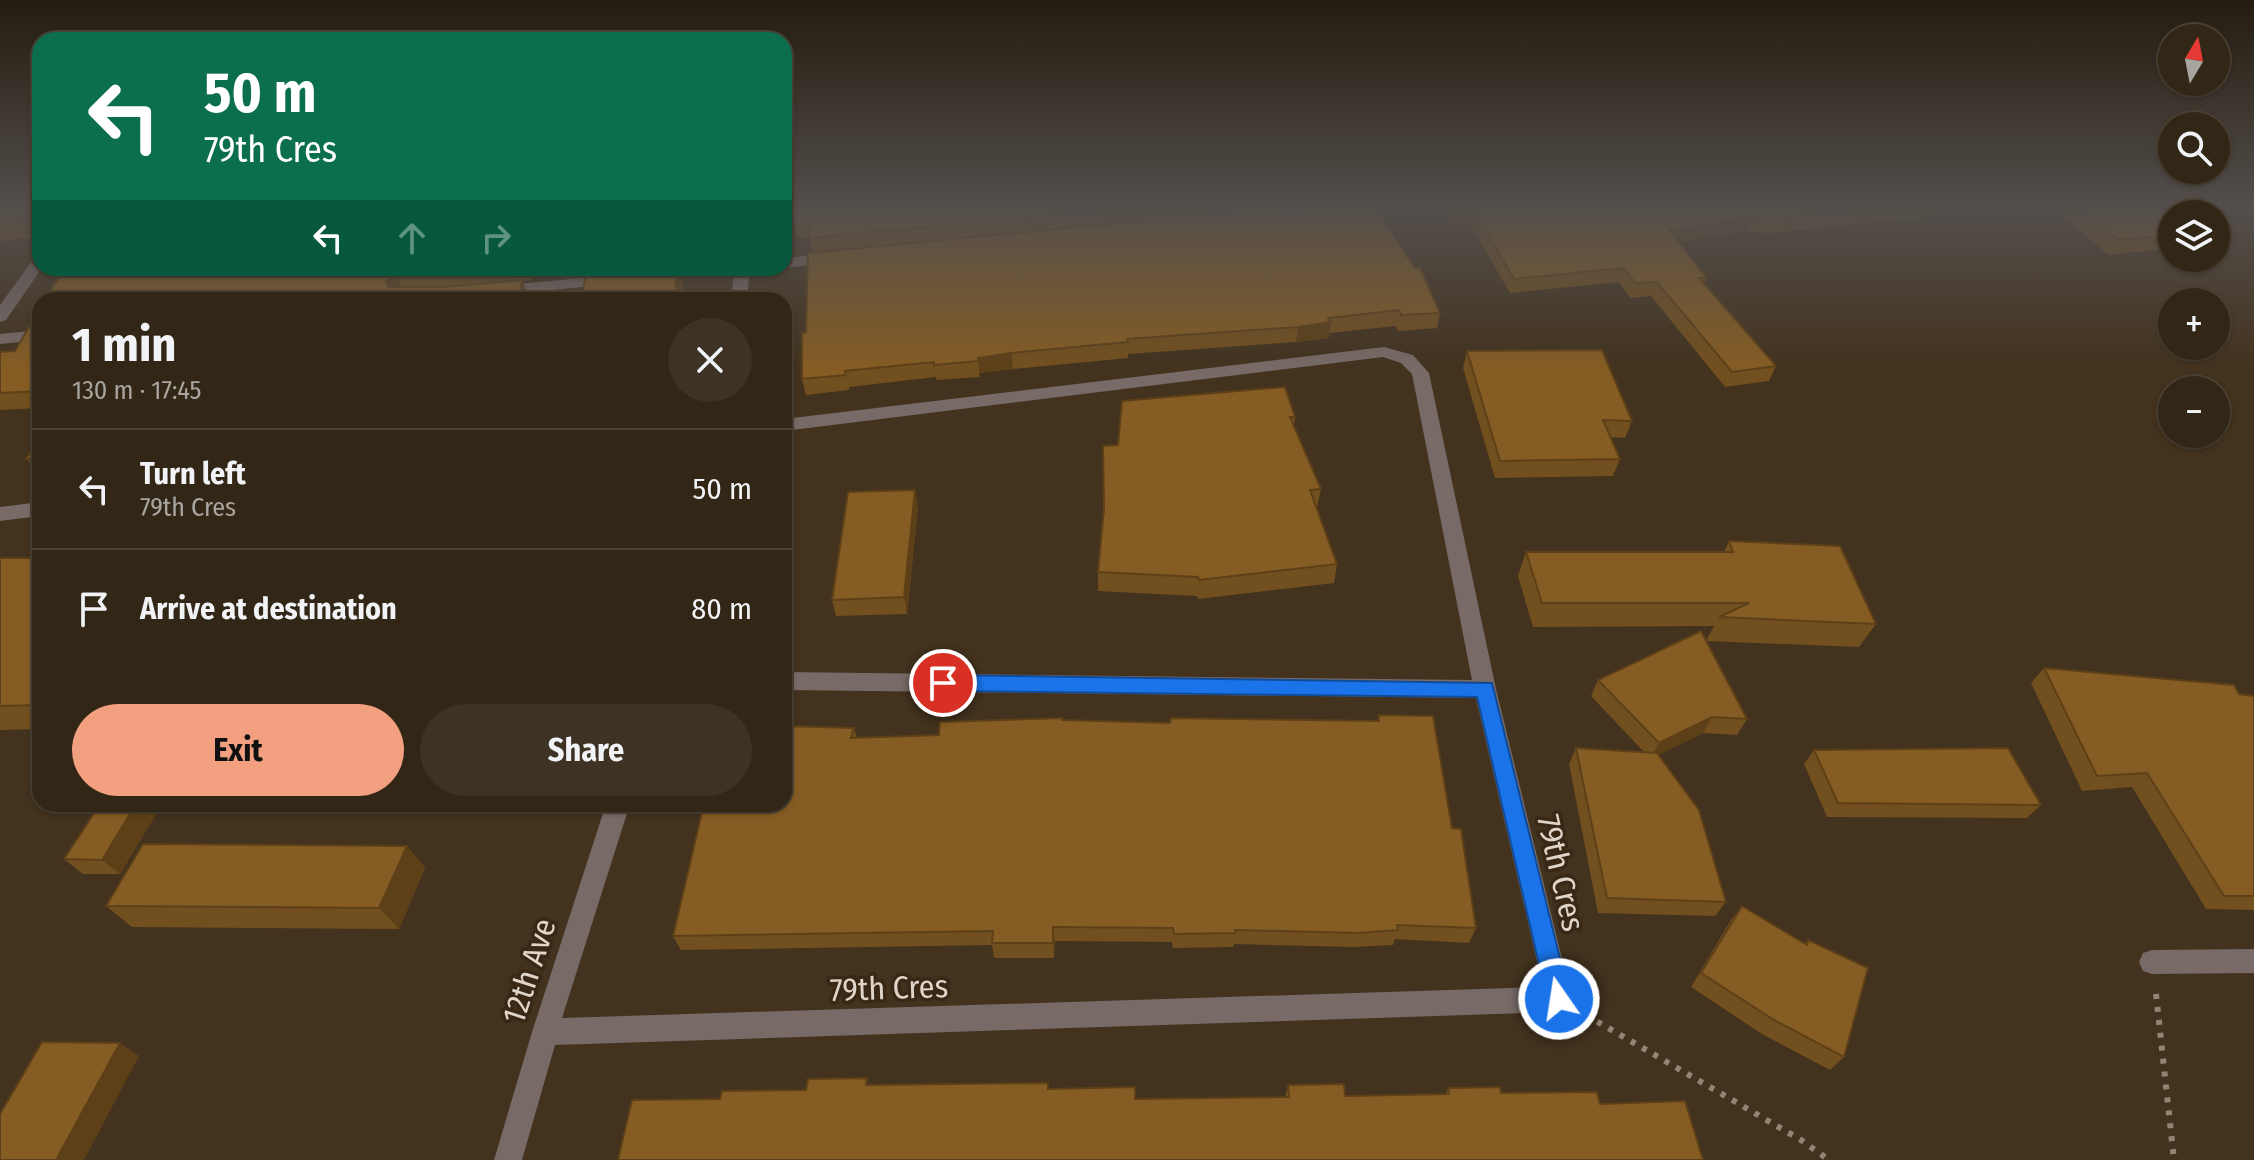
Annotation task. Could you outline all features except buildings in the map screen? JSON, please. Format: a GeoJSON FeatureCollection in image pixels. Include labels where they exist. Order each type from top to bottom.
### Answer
{"type":"FeatureCollection","features":[{"type":"Feature","properties":{"kind":"street"},"geometry":{"type":"LineString","coordinates":[[0,317],[32,271]]}},
{"type":"Feature","properties":{"kind":"street"},"geometry":{"type":"LineString","coordinates":[[483,292],[652,276]]}},
{"type":"Feature","properties":{"kind":"street"},"geometry":{"type":"LineString","coordinates":[[0,339],[32,336]]}},
{"type":"Feature","properties":{"kind":"street","name":"79th Cres"},"geometry":{"type":"LineString","coordinates":[[545,1032],[1559,999],[1485,689],[1420,373],[1407,359],[1384,352],[792,424]]}},
{"type":"Feature","properties":{"kind":"street"},"geometry":{"type":"LineString","coordinates":[[0,514],[32,510]]}},
{"type":"Feature","properties":{"kind":"street"},"geometry":{"type":"LineString","coordinates":[[792,681],[1485,689]]}},
{"type":"Feature","properties":{"kind":"street","name":"12th Ave"},"geometry":{"type":"LineString","coordinates":[[508,1160],[545,1032],[615,812]]}},
{"type":"Feature","properties":{"kind":"street"},"geometry":{"type":"LineString","coordinates":[[2152,962],[2254,961]]}},
{"type":"Feature","properties":{"kind":"path"},"geometry":{"type":"LineString","coordinates":[[2152,962],[2174,1160]]}},
{"type":"Feature","properties":{"kind":"path"},"geometry":{"type":"LineString","coordinates":[[1559,999],[1801,1140],[1829,1160]]}},
{"type":"Feature","properties":{"kind":"route"},"geometry":{"type":"LineString","coordinates":[[943,683],[1485,689],[1559,999]]}}]}
